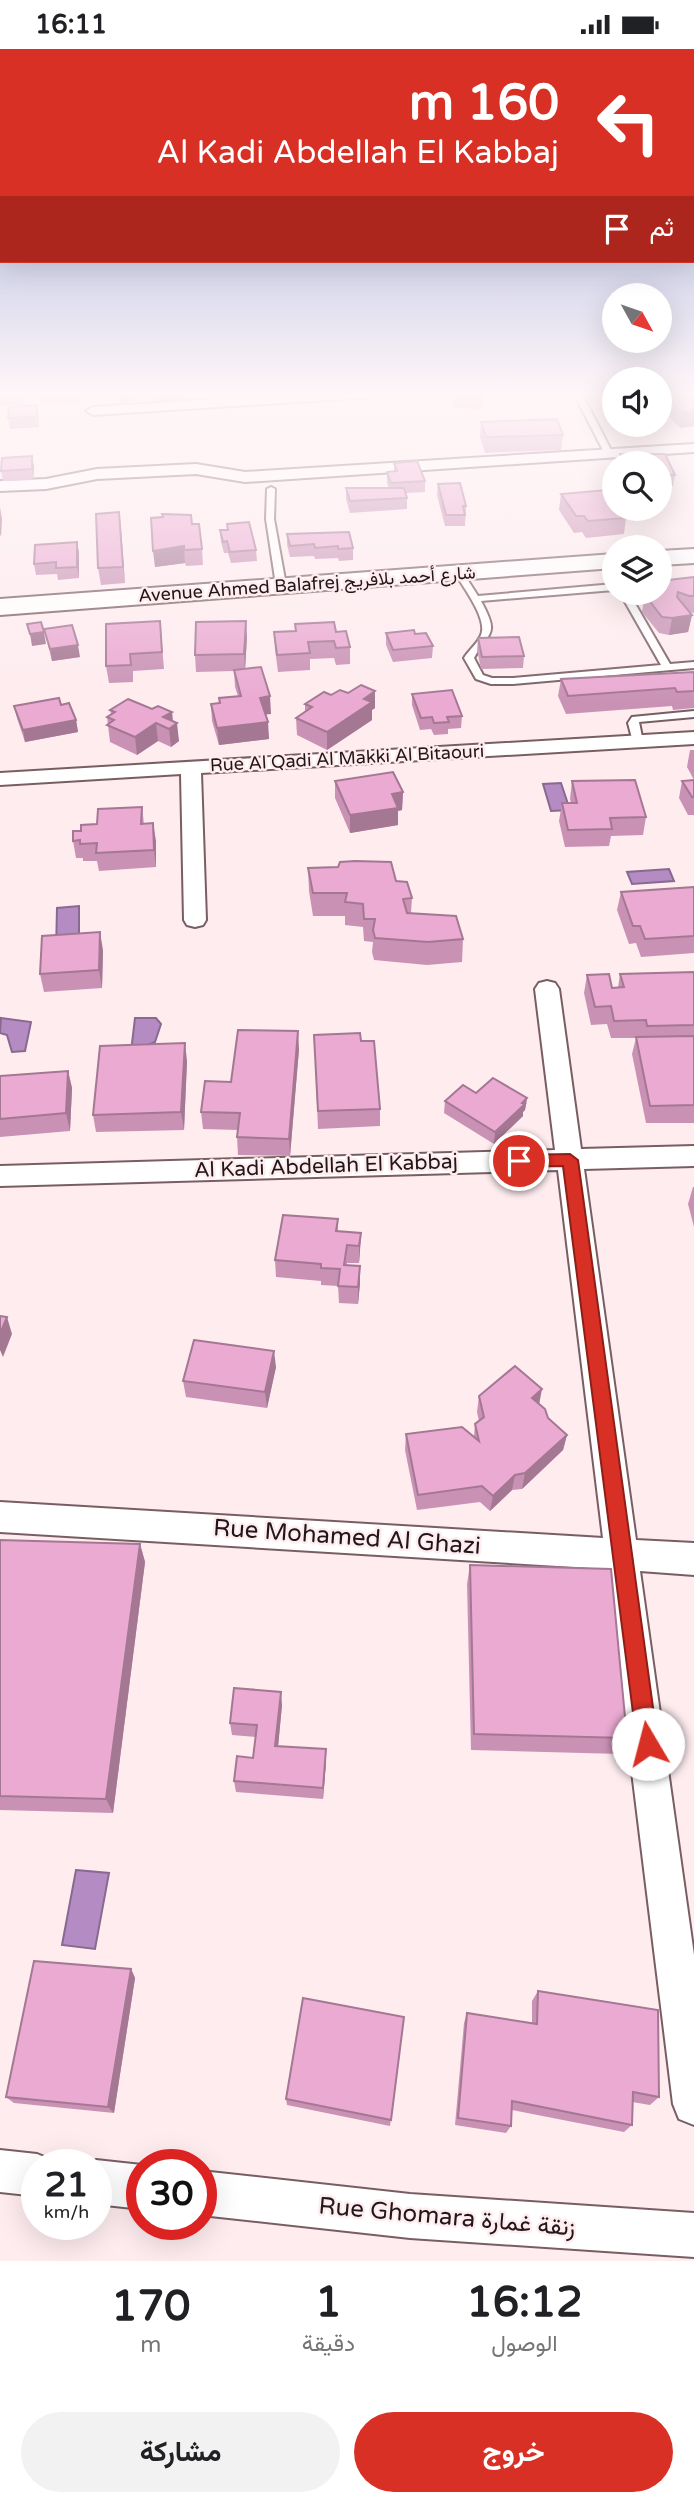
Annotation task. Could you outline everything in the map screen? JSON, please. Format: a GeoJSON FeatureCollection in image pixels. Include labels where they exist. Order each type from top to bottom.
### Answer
{"type":"FeatureCollection","features":[{"type":"Feature","properties":{"kind":"main road"},"geometry":{"type":"LineString","coordinates":[[672,557],[694,556]]}},
{"type":"Feature","properties":{"kind":"main road","name":"Avenue Ahmed Balafrej شارع أحمد بلافريج"},"geometry":{"type":"LineString","coordinates":[[0,607],[459,573],[602,566]]}},
{"type":"Feature","properties":{"kind":"street","name":"Rue Al Qadi Al Makki Al Bitaouri"},"geometry":{"type":"LineString","coordinates":[[0,779],[694,739]]}},
{"type":"Feature","properties":{"kind":"street"},"geometry":{"type":"LineString","coordinates":[[191,767],[195,920]]}},
{"type":"Feature","properties":{"kind":"street"},"geometry":{"type":"LineString","coordinates":[[547,989],[694,2104]]}},
{"type":"Feature","properties":{"kind":"street","name":"Al Kadi Abdellah El Kabbaj"},"geometry":{"type":"LineString","coordinates":[[0,1176],[694,1156]]}},
{"type":"Feature","properties":{"kind":"street","name":"Rue Mohamed Al Ghazi"},"geometry":{"type":"LineString","coordinates":[[0,1517],[165,1524],[432,1544],[694,1559]]}},
{"type":"Feature","properties":{"kind":"street"},"geometry":{"type":"LineString","coordinates":[[0,2171],[21,2173]]}},
{"type":"Feature","properties":{"kind":"street","name":"Rue Ghomara زنقة غمارة"},"geometry":{"type":"LineString","coordinates":[[217,2195],[410,2216],[694,2235]]}},
{"type":"Feature","properties":{"kind":"lane"},"geometry":{"type":"LineString","coordinates":[[271,495],[270,519],[281,585]]}},
{"type":"Feature","properties":{"kind":"lane"},"geometry":{"type":"LineString","coordinates":[[459,573],[477,599],[486,634],[472,650],[469,658],[479,677],[491,681],[694,665]]}},
{"type":"Feature","properties":{"kind":"lane"},"geometry":{"type":"LineString","coordinates":[[477,599],[602,588]]}},
{"type":"Feature","properties":{"kind":"lane"},"geometry":{"type":"LineString","coordinates":[[631,605],[667,667]]}},
{"type":"Feature","properties":{"kind":"lane"},"geometry":{"type":"LineString","coordinates":[[638,742],[632,723],[636,719],[694,714]]}},
{"type":"Feature","properties":{"kind":"shaded area"},"geometry":{"type":"Polygon","coordinates":[[[561,783],[570,810],[551,811],[543,784],[561,783]]]}},
{"type":"Feature","properties":{"kind":"shaded area"},"geometry":{"type":"Polygon","coordinates":[[[669,869],[674,881],[632,884],[627,872],[669,869]]]}},
{"type":"Feature","properties":{"kind":"shaded area"},"geometry":{"type":"Polygon","coordinates":[[[79,906],[79,950],[56,952],[57,908],[79,906]]]}},
{"type":"Feature","properties":{"kind":"shaded area"},"geometry":{"type":"Polygon","coordinates":[[[1,1018],[31,1022],[25,1051],[12,1052],[7,1035],[0,1033],[1,1018]]]}},
{"type":"Feature","properties":{"kind":"shaded area"},"geometry":{"type":"Polygon","coordinates":[[[135,1018],[156,1018],[161,1024],[155,1042],[131,1052],[135,1018]]]}},
{"type":"Feature","properties":{"kind":"shaded area"},"geometry":{"type":"Polygon","coordinates":[[[76,1870],[109,1873],[95,1949],[62,1945],[76,1870]]]}},
{"type":"Feature","properties":{"kind":"building"},"geometry":{"type":"Polygon","coordinates":[[[348,495],[406,495],[407,498],[350,501],[348,495]]]}},
{"type":"Feature","properties":{"kind":"building"},"geometry":{"type":"Polygon","coordinates":[[[441,495],[463,495],[465,515],[446,515],[441,495]]]}},
{"type":"Feature","properties":{"kind":"building"},"geometry":{"type":"Polygon","coordinates":[[[562,495],[602,495],[602,520],[588,521],[584,516],[576,516],[562,495]]]}},
{"type":"Feature","properties":{"kind":"building"},"geometry":{"type":"Polygon","coordinates":[[[119,512],[123,567],[98,568],[96,514],[119,512]]]}},
{"type":"Feature","properties":{"kind":"building"},"geometry":{"type":"Polygon","coordinates":[[[162,514],[191,515],[192,524],[199,524],[202,549],[184,550],[184,546],[153,551],[151,518],[163,517],[162,514]]]}},
{"type":"Feature","properties":{"kind":"building"},"geometry":{"type":"Polygon","coordinates":[[[249,522],[256,550],[230,552],[227,541],[223,542],[220,530],[228,530],[227,524],[249,522]]]}},
{"type":"Feature","properties":{"kind":"building"},"geometry":{"type":"Polygon","coordinates":[[[349,532],[353,548],[338,549],[338,546],[315,548],[314,544],[290,546],[287,534],[349,532]]]}},
{"type":"Feature","properties":{"kind":"building"},"geometry":{"type":"Polygon","coordinates":[[[77,542],[77,567],[56,568],[56,562],[34,564],[35,545],[77,542]]]}},
{"type":"Feature","properties":{"kind":"building"},"geometry":{"type":"Polygon","coordinates":[[[694,577],[694,596],[678,592],[677,597],[692,615],[662,617],[653,605],[672,605],[672,580],[694,577]]]}},
{"type":"Feature","properties":{"kind":"building"},"geometry":{"type":"Polygon","coordinates":[[[160,621],[162,652],[130,654],[131,665],[106,666],[106,624],[160,621]]]}},
{"type":"Feature","properties":{"kind":"building"},"geometry":{"type":"Polygon","coordinates":[[[246,621],[244,654],[195,655],[196,622],[246,621]]]}},
{"type":"Feature","properties":{"kind":"building"},"geometry":{"type":"Polygon","coordinates":[[[41,622],[44,632],[30,634],[27,624],[41,622]]]}},
{"type":"Feature","properties":{"kind":"building"},"geometry":{"type":"Polygon","coordinates":[[[334,622],[336,632],[346,631],[350,647],[336,648],[334,641],[308,642],[310,653],[277,655],[274,632],[296,631],[295,624],[334,622]]]}},
{"type":"Feature","properties":{"kind":"building"},"geometry":{"type":"Polygon","coordinates":[[[72,625],[78,645],[50,649],[44,629],[72,625]]]}},
{"type":"Feature","properties":{"kind":"building"},"geometry":{"type":"Polygon","coordinates":[[[414,630],[415,634],[426,633],[433,646],[393,650],[386,633],[414,630]]]}},
{"type":"Feature","properties":{"kind":"building"},"geometry":{"type":"Polygon","coordinates":[[[519,637],[524,656],[482,657],[478,638],[519,637]]]}},
{"type":"Feature","properties":{"kind":"building"},"geometry":{"type":"Polygon","coordinates":[[[261,667],[270,696],[260,698],[268,722],[217,728],[211,704],[220,703],[219,698],[241,696],[234,670],[261,667]]]}},
{"type":"Feature","properties":{"kind":"building"},"geometry":{"type":"Polygon","coordinates":[[[694,672],[694,691],[677,692],[675,688],[568,696],[561,679],[694,672]]]}},
{"type":"Feature","properties":{"kind":"building"},"geometry":{"type":"Polygon","coordinates":[[[361,685],[375,691],[364,699],[372,702],[327,732],[296,718],[312,707],[305,704],[324,692],[331,695],[340,690],[348,693],[361,685]]]}},
{"type":"Feature","properties":{"kind":"building"},"geometry":{"type":"Polygon","coordinates":[[[452,690],[462,716],[447,717],[449,722],[434,723],[432,717],[421,718],[412,694],[452,690]]]}},
{"type":"Feature","properties":{"kind":"building"},"geometry":{"type":"Polygon","coordinates":[[[59,698],[61,705],[69,703],[76,720],[23,730],[14,706],[59,698]]]}},
{"type":"Feature","properties":{"kind":"building"},"geometry":{"type":"Polygon","coordinates":[[[128,699],[152,709],[158,706],[172,712],[163,717],[177,723],[169,729],[156,723],[135,737],[107,725],[114,720],[107,717],[115,712],[110,710],[128,699]]]}},
{"type":"Feature","properties":{"kind":"building"},"geometry":{"type":"Polygon","coordinates":[[[393,772],[403,792],[392,794],[398,808],[350,815],[335,781],[393,772]]]}},
{"type":"Feature","properties":{"kind":"building"},"geometry":{"type":"Polygon","coordinates":[[[635,780],[646,817],[610,818],[612,829],[568,830],[562,803],[577,803],[572,781],[635,780]]]}},
{"type":"Feature","properties":{"kind":"building"},"geometry":{"type":"Polygon","coordinates":[[[694,780],[694,797],[692,797],[682,781],[694,780]]]}},
{"type":"Feature","properties":{"kind":"building"},"geometry":{"type":"Polygon","coordinates":[[[142,807],[141,824],[153,823],[154,850],[96,853],[97,843],[80,844],[80,840],[73,841],[73,831],[81,831],[81,825],[97,824],[98,809],[142,807]]]}},
{"type":"Feature","properties":{"kind":"building"},"geometry":{"type":"Polygon","coordinates":[[[340,862],[391,862],[396,881],[407,882],[412,898],[403,899],[407,913],[456,916],[463,939],[428,942],[375,938],[375,919],[364,919],[363,904],[345,902],[347,893],[313,893],[308,868],[338,867],[340,862]]]}},
{"type":"Feature","properties":{"kind":"building"},"geometry":{"type":"Polygon","coordinates":[[[694,887],[694,936],[645,939],[640,926],[633,926],[621,892],[694,887]]]}},
{"type":"Feature","properties":{"kind":"building"},"geometry":{"type":"Polygon","coordinates":[[[100,932],[99,970],[40,974],[42,936],[100,932]]]}},
{"type":"Feature","properties":{"kind":"building"},"geometry":{"type":"Polygon","coordinates":[[[694,972],[694,1025],[647,1026],[646,1020],[614,1021],[611,1006],[595,1007],[587,975],[609,974],[612,988],[624,987],[620,974],[694,972]]]}},
{"type":"Feature","properties":{"kind":"building"},"geometry":{"type":"Polygon","coordinates":[[[238,1030],[298,1031],[289,1139],[237,1137],[240,1113],[201,1112],[205,1081],[231,1082],[238,1030]]]}},
{"type":"Feature","properties":{"kind":"building"},"geometry":{"type":"Polygon","coordinates":[[[360,1033],[361,1041],[374,1041],[380,1109],[318,1111],[314,1035],[360,1033]]]}},
{"type":"Feature","properties":{"kind":"building"},"geometry":{"type":"Polygon","coordinates":[[[694,1036],[694,1105],[650,1106],[636,1037],[694,1036]]]}},
{"type":"Feature","properties":{"kind":"building"},"geometry":{"type":"Polygon","coordinates":[[[185,1043],[181,1112],[93,1115],[100,1046],[185,1043]]]}},
{"type":"Feature","properties":{"kind":"building"},"geometry":{"type":"Polygon","coordinates":[[[68,1071],[66,1113],[0,1119],[0,1076],[68,1071]]]}},
{"type":"Feature","properties":{"kind":"building"},"geometry":{"type":"Polygon","coordinates":[[[493,1078],[527,1098],[522,1103],[525,1104],[495,1132],[445,1101],[463,1085],[476,1093],[493,1078]]]}},
{"type":"Feature","properties":{"kind":"building"},"geometry":{"type":"Polygon","coordinates":[[[283,1215],[338,1219],[336,1231],[361,1233],[359,1246],[347,1245],[344,1265],[360,1266],[358,1287],[338,1286],[340,1269],[321,1268],[321,1264],[275,1260],[283,1215]]]}},
{"type":"Feature","properties":{"kind":"building"},"geometry":{"type":"Polygon","coordinates":[[[0,1316],[7,1317],[0,1334],[0,1316]]]}},
{"type":"Feature","properties":{"kind":"building"},"geometry":{"type":"Polygon","coordinates":[[[194,1340],[274,1351],[265,1392],[183,1381],[194,1340]]]}},
{"type":"Feature","properties":{"kind":"building"},"geometry":{"type":"Polygon","coordinates":[[[515,1366],[542,1389],[532,1398],[545,1409],[548,1418],[567,1435],[525,1473],[515,1475],[493,1496],[482,1486],[418,1495],[406,1434],[462,1427],[479,1441],[475,1424],[484,1417],[479,1396],[515,1366]]]}},
{"type":"Feature","properties":{"kind":"building"},"geometry":{"type":"Polygon","coordinates":[[[0,1540],[140,1544],[106,1799],[0,1796],[0,1540]]]}},
{"type":"Feature","properties":{"kind":"building"},"geometry":{"type":"Polygon","coordinates":[[[470,1565],[611,1569],[627,1738],[474,1734],[470,1565]]]}},
{"type":"Feature","properties":{"kind":"building"},"geometry":{"type":"Polygon","coordinates":[[[234,1688],[281,1692],[275,1746],[326,1749],[323,1788],[234,1781],[237,1756],[253,1758],[257,1725],[230,1723],[234,1688]]]}},
{"type":"Feature","properties":{"kind":"building"},"geometry":{"type":"Polygon","coordinates":[[[34,1961],[131,1969],[108,2107],[6,2097],[34,1961]]]}},
{"type":"Feature","properties":{"kind":"building"},"geometry":{"type":"Polygon","coordinates":[[[538,1991],[658,2010],[659,2097],[633,2092],[632,2125],[512,2101],[511,2126],[458,2118],[467,2013],[537,2024],[538,1991]]]}},
{"type":"Feature","properties":{"kind":"building"},"geometry":{"type":"Polygon","coordinates":[[[303,1998],[404,2017],[391,2120],[286,2099],[303,1998]]]}},
{"type":"Feature","properties":{"kind":"route"},"geometry":{"type":"LineString","coordinates":[[519,1161],[570,1160],[648,1744]]}}]}
